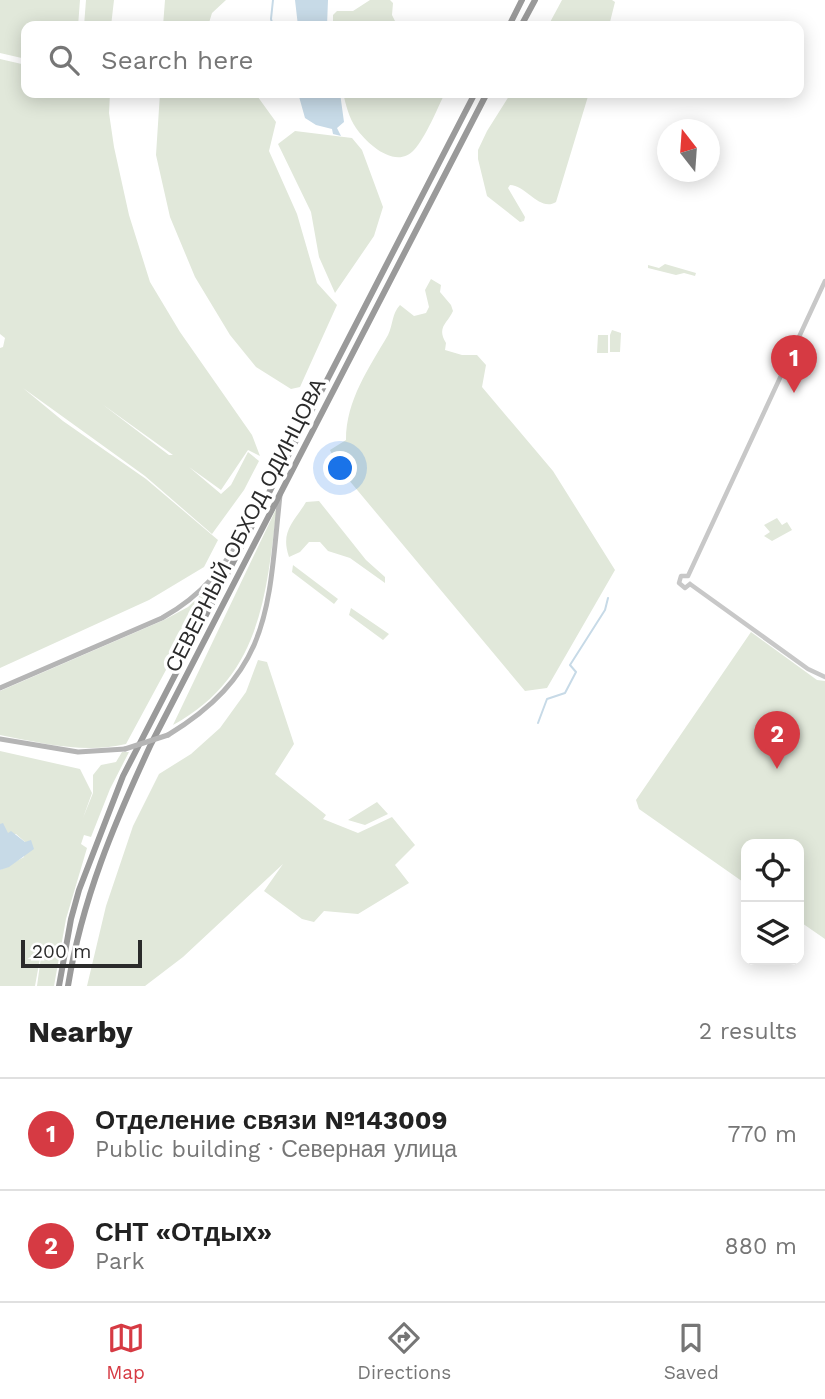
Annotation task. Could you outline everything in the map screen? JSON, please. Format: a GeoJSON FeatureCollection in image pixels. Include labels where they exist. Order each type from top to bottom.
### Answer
{"type":"FeatureCollection","features":[{"type":"Feature","properties":{"kind":"highway"},"geometry":{"type":"LineString","coordinates":[[512,21],[522,0]]}},
{"type":"Feature","properties":{"kind":"highway"},"geometry":{"type":"LineString","coordinates":[[524,21],[535,0]]}},
{"type":"Feature","properties":{"kind":"highway","name":"СЕВЕРНЫЙ ОБХОД ОДИНЦОВА"},"geometry":{"type":"LineString","coordinates":[[59,986],[79,890],[115,795],[141,739],[472,98]]}},
{"type":"Feature","properties":{"kind":"highway","name":"СЕВЕРНЫЙ ОБХОД ОДИНЦОВА"},"geometry":{"type":"LineString","coordinates":[[68,986],[93,884],[120,808],[484,98]]}},
{"type":"Feature","properties":{"kind":"main road"},"geometry":{"type":"LineString","coordinates":[[0,739],[78,752],[125,749],[168,735],[200,715],[218,699],[252,652],[265,615],[281,494]]}},
{"type":"Feature","properties":{"kind":"main road"},"geometry":{"type":"LineString","coordinates":[[0,688],[162,618],[182,606],[210,582],[262,506]]}},
{"type":"Feature","properties":{"kind":"street"},"geometry":{"type":"LineString","coordinates":[[825,281],[688,576],[690,584],[808,669],[825,677]]}},
{"type":"Feature","properties":{"kind":"street"},"geometry":{"type":"LineString","coordinates":[[688,576],[681,576],[678,583],[685,588],[690,584]]}},
{"type":"Feature","properties":{"kind":"shaded area"},"geometry":{"type":"Polygon","coordinates":[[[0,0],[80,0],[78,21],[21,21],[21,58],[0,53],[0,0]]]}},
{"type":"Feature","properties":{"kind":"shaded area"},"geometry":{"type":"Polygon","coordinates":[[[86,0],[114,0],[112,21],[84,21],[86,0]]]}},
{"type":"Feature","properties":{"kind":"shaded area"},"geometry":{"type":"Polygon","coordinates":[[[165,0],[226,0],[212,13],[210,21],[163,21],[165,0]]]}},
{"type":"Feature","properties":{"kind":"shaded area"},"geometry":{"type":"Polygon","coordinates":[[[370,0],[390,0],[393,3],[392,15],[395,21],[333,21],[333,15],[337,11],[353,11],[370,0]]]}},
{"type":"Feature","properties":{"kind":"shaded area"},"geometry":{"type":"Polygon","coordinates":[[[562,0],[615,2],[610,21],[551,21],[562,0]]]}},
{"type":"Feature","properties":{"kind":"shaded area"},"geometry":{"type":"Polygon","coordinates":[[[0,59],[21,64],[21,98],[110,98],[114,147],[129,215],[150,282],[180,332],[252,435],[260,456],[248,450],[221,490],[189,467],[221,494],[231,485],[248,452],[259,461],[244,490],[212,534],[145,476],[23,388],[63,421],[146,479],[218,540],[204,567],[149,600],[0,668],[0,348],[3,347],[5,338],[0,334],[0,59]],[[102,404],[169,455],[173,455],[102,404]]]}},
{"type":"Feature","properties":{"kind":"shaded area"},"geometry":{"type":"Polygon","coordinates":[[[160,98],[259,98],[276,122],[269,151],[297,214],[317,283],[337,305],[300,387],[291,389],[256,367],[230,335],[195,277],[170,217],[156,155],[160,98]]]}},
{"type":"Feature","properties":{"kind":"shaded area"},"geometry":{"type":"Polygon","coordinates":[[[344,98],[443,98],[414,150],[399,157],[374,147],[356,128],[344,98]]]}},
{"type":"Feature","properties":{"kind":"shaded area"},"geometry":{"type":"Polygon","coordinates":[[[508,98],[587,98],[556,202],[544,204],[516,186],[510,185],[508,188],[525,217],[524,221],[520,222],[487,196],[478,150],[508,98]]]}},
{"type":"Feature","properties":{"kind":"shaded area"},"geometry":{"type":"Polygon","coordinates":[[[295,131],[352,138],[362,150],[383,207],[374,236],[335,293],[319,257],[311,212],[278,144],[295,131]]]}},
{"type":"Feature","properties":{"kind":"shaded area"},"geometry":{"type":"Polygon","coordinates":[[[665,264],[696,273],[695,276],[684,273],[676,275],[648,268],[648,265],[659,268],[665,264]]]}},
{"type":"Feature","properties":{"kind":"shaded area"},"geometry":{"type":"Polygon","coordinates":[[[431,279],[441,285],[440,292],[453,311],[442,333],[446,343],[445,350],[462,355],[477,355],[486,365],[482,387],[553,471],[615,570],[547,688],[525,691],[338,467],[330,450],[346,440],[354,398],[388,335],[397,308],[400,305],[414,316],[426,313],[429,307],[425,290],[431,279]]]}},
{"type":"Feature","properties":{"kind":"shaded area"},"geometry":{"type":"Polygon","coordinates":[[[612,330],[621,333],[620,352],[610,352],[612,330]]]}},
{"type":"Feature","properties":{"kind":"shaded area"},"geometry":{"type":"Polygon","coordinates":[[[598,335],[608,335],[608,353],[597,353],[598,335]]]}},
{"type":"Feature","properties":{"kind":"shaded area"},"geometry":{"type":"Polygon","coordinates":[[[319,501],[366,560],[385,577],[385,583],[350,558],[328,551],[320,542],[309,542],[300,552],[289,557],[286,540],[290,527],[306,502],[319,501]]]}},
{"type":"Feature","properties":{"kind":"shaded area"},"geometry":{"type":"Polygon","coordinates":[[[277,507],[262,602],[254,631],[242,658],[225,683],[202,706],[173,725],[277,507]]]}},
{"type":"Feature","properties":{"kind":"shaded area"},"geometry":{"type":"Polygon","coordinates":[[[777,518],[782,525],[787,522],[792,530],[772,541],[764,536],[770,532],[764,525],[777,518]]]}},
{"type":"Feature","properties":{"kind":"shaded area"},"geometry":{"type":"Polygon","coordinates":[[[293,565],[338,599],[334,604],[292,572],[293,565]]]}},
{"type":"Feature","properties":{"kind":"shaded area"},"geometry":{"type":"Polygon","coordinates":[[[205,591],[207,594],[126,744],[79,748],[0,735],[0,691],[164,620],[188,607],[205,591]]]}},
{"type":"Feature","properties":{"kind":"shaded area"},"geometry":{"type":"Polygon","coordinates":[[[351,608],[389,634],[383,640],[349,615],[351,608]]]}},
{"type":"Feature","properties":{"kind":"shaded area"},"geometry":{"type":"Polygon","coordinates":[[[751,632],[817,680],[825,681],[825,939],[804,924],[804,839],[741,839],[741,880],[639,809],[636,800],[751,632]]]}},
{"type":"Feature","properties":{"kind":"shaded area"},"geometry":{"type":"Polygon","coordinates":[[[258,660],[267,662],[294,744],[275,774],[326,815],[323,819],[358,833],[392,817],[415,845],[395,865],[409,883],[358,914],[324,911],[314,922],[302,919],[264,891],[283,864],[183,957],[145,986],[87,986],[106,906],[133,826],[159,774],[191,754],[220,728],[246,692],[258,660]]]}},
{"type":"Feature","properties":{"kind":"shaded area"},"geometry":{"type":"Polygon","coordinates":[[[0,751],[80,769],[92,793],[83,818],[93,793],[93,775],[101,765],[116,762],[122,752],[129,752],[110,789],[91,837],[84,835],[81,844],[87,848],[66,919],[54,986],[37,986],[43,942],[35,986],[0,986],[0,870],[24,857],[25,842],[16,834],[8,834],[0,824],[0,751]]]}},
{"type":"Feature","properties":{"kind":"shaded area"},"geometry":{"type":"Polygon","coordinates":[[[377,802],[388,814],[365,825],[348,820],[377,802]]]}},
{"type":"Feature","properties":{"kind":"water"},"geometry":{"type":"Polygon","coordinates":[[[295,0],[328,0],[327,21],[297,21],[295,0]]]}},
{"type":"Feature","properties":{"kind":"water"},"geometry":{"type":"Polygon","coordinates":[[[299,98],[341,98],[344,122],[337,128],[341,136],[333,134],[332,129],[316,125],[305,118],[299,98]]]}},
{"type":"Feature","properties":{"kind":"water"},"geometry":{"type":"Polygon","coordinates":[[[3,823],[8,833],[11,831],[25,842],[31,840],[34,849],[9,867],[0,870],[0,824],[3,823]]]}},
{"type":"Feature","properties":{"kind":"waterway"},"geometry":{"type":"LineString","coordinates":[[272,21],[273,0]]}},
{"type":"Feature","properties":{"kind":"waterway"},"geometry":{"type":"LineString","coordinates":[[538,723],[547,699],[565,693],[576,672],[570,665],[605,610],[608,598]]}},
{"type":"Feature","properties":{"kind":"place","name":"Отделение связи №143009"},"geometry":{"type":"Point","coordinates":[794,393]}},
{"type":"Feature","properties":{"kind":"place","name":"СНТ «Отдых»"},"geometry":{"type":"Point","coordinates":[777,769]}}]}
